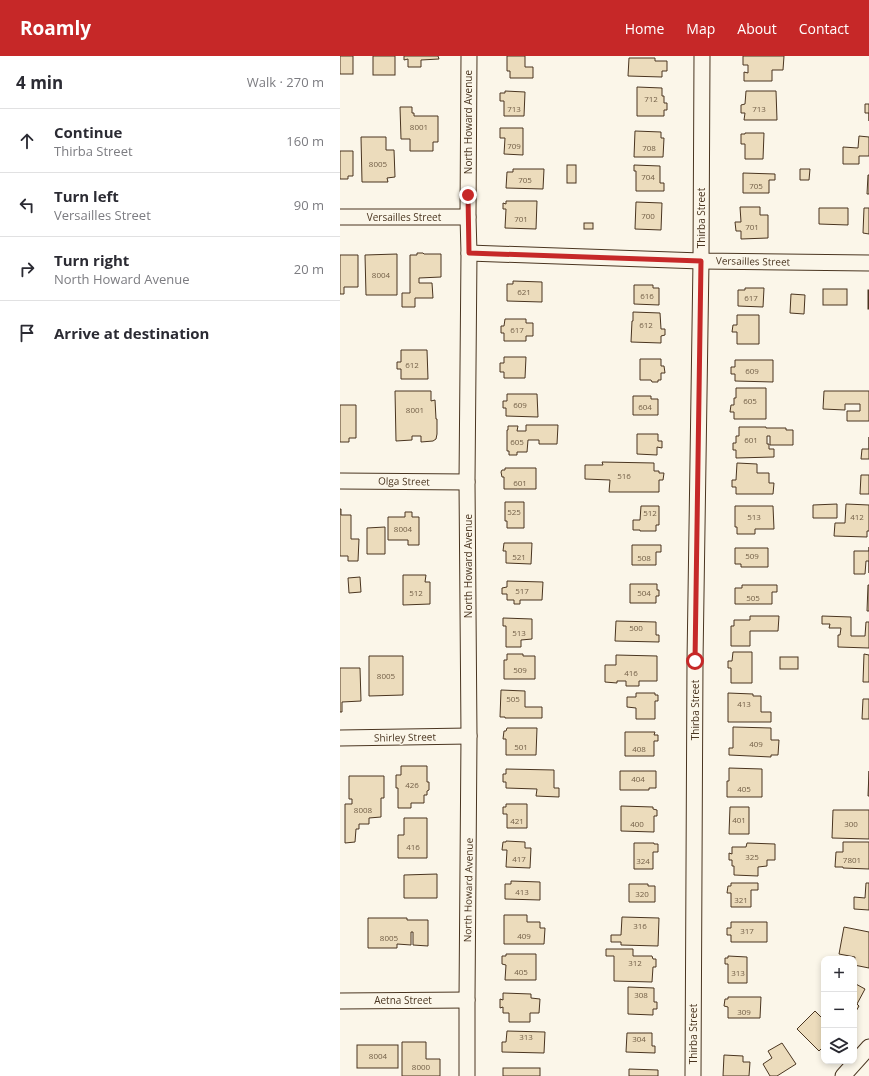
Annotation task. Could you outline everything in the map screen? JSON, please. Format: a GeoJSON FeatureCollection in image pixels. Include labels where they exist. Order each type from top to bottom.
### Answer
{"type":"FeatureCollection","features":[{"type":"Feature","properties":{"kind":"street","name":"North Howard Avenue"},"geometry":{"type":"LineString","coordinates":[[467,1076],[470,736],[467,482],[469,56]]}},
{"type":"Feature","properties":{"kind":"street","name":"Thirba Street"},"geometry":{"type":"LineString","coordinates":[[693,1076],[695,661],[701,261],[702,56]]}},
{"type":"Feature","properties":{"kind":"street","name":"Versailles Street"},"geometry":{"type":"LineString","coordinates":[[340,217],[468,217]]}},
{"type":"Feature","properties":{"kind":"street","name":"Versailles Street"},"geometry":{"type":"LineString","coordinates":[[469,253],[701,261],[869,263]]}},
{"type":"Feature","properties":{"kind":"street","name":"Olga Street"},"geometry":{"type":"LineString","coordinates":[[340,481],[467,482]]}},
{"type":"Feature","properties":{"kind":"street","name":"Shirley Street"},"geometry":{"type":"LineString","coordinates":[[340,738],[470,736]]}},
{"type":"Feature","properties":{"kind":"street","name":"Aetna Street"},"geometry":{"type":"LineString","coordinates":[[340,1001],[467,1000]]}},
{"type":"Feature","properties":{"kind":"street"},"geometry":{"type":"LineString","coordinates":[[843,1076],[869,1047]]}},
{"type":"Feature","properties":{"kind":"building"},"geometry":{"type":"Polygon","coordinates":[[[340,56],[353,56],[353,74],[340,74],[340,56]]]}},
{"type":"Feature","properties":{"kind":"building"},"geometry":{"type":"Polygon","coordinates":[[[373,56],[395,56],[395,75],[373,75],[373,56]]]}},
{"type":"Feature","properties":{"kind":"building"},"geometry":{"type":"Polygon","coordinates":[[[404,56],[438,56],[439,59],[421,60],[421,67],[408,67],[408,59],[404,60],[404,56]]]}},
{"type":"Feature","properties":{"kind":"building"},"geometry":{"type":"Polygon","coordinates":[[[507,56],[525,56],[525,67],[533,67],[533,78],[510,78],[510,71],[507,71],[507,56]]]}},
{"type":"Feature","properties":{"kind":"building"},"geometry":{"type":"Polygon","coordinates":[[[743,56],[784,56],[783,70],[772,70],[772,81],[744,81],[744,72],[748,73],[748,65],[743,65],[743,56]]]}},
{"type":"Feature","properties":{"kind":"building"},"geometry":{"type":"Polygon","coordinates":[[[629,58],[655,58],[655,61],[667,61],[667,71],[662,71],[662,77],[628,76],[629,58]]]}},
{"type":"Feature","properties":{"kind":"building"},"geometry":{"type":"Polygon","coordinates":[[[637,87],[662,88],[664,103],[667,103],[667,110],[664,110],[664,116],[637,116],[637,87]]]}},
{"type":"Feature","properties":{"kind":"building"},"geometry":{"type":"Polygon","coordinates":[[[505,91],[525,92],[524,116],[504,116],[504,101],[500,101],[500,93],[505,93],[505,91]]]}},
{"type":"Feature","properties":{"kind":"building"},"geometry":{"type":"Polygon","coordinates":[[[746,91],[776,91],[777,120],[744,120],[745,113],[741,113],[741,105],[745,104],[746,91]]]}},
{"type":"Feature","properties":{"kind":"building"},"geometry":{"type":"Polygon","coordinates":[[[865,104],[869,104],[869,113],[865,113],[865,104]]]}},
{"type":"Feature","properties":{"kind":"building"},"geometry":{"type":"Polygon","coordinates":[[[400,107],[412,107],[412,113],[414,113],[414,116],[438,116],[438,142],[433,142],[433,151],[410,151],[410,139],[401,139],[400,107]]]}},
{"type":"Feature","properties":{"kind":"building"},"geometry":{"type":"Polygon","coordinates":[[[500,128],[523,128],[523,155],[504,154],[505,138],[500,138],[500,128]]]}},
{"type":"Feature","properties":{"kind":"building"},"geometry":{"type":"Polygon","coordinates":[[[635,131],[661,132],[661,138],[664,138],[663,157],[634,157],[635,131]]]}},
{"type":"Feature","properties":{"kind":"building"},"geometry":{"type":"Polygon","coordinates":[[[764,133],[763,159],[745,159],[745,144],[741,144],[741,134],[764,133]]]}},
{"type":"Feature","properties":{"kind":"building"},"geometry":{"type":"Polygon","coordinates":[[[859,136],[869,137],[869,156],[859,156],[859,164],[843,164],[843,147],[858,148],[859,136]]]}},
{"type":"Feature","properties":{"kind":"building"},"geometry":{"type":"Polygon","coordinates":[[[361,137],[386,137],[386,150],[394,150],[395,177],[387,178],[388,182],[362,182],[361,137]]]}},
{"type":"Feature","properties":{"kind":"building"},"geometry":{"type":"Polygon","coordinates":[[[340,151],[353,151],[353,176],[348,176],[348,179],[340,179],[340,151]]]}},
{"type":"Feature","properties":{"kind":"building"},"geometry":{"type":"Polygon","coordinates":[[[567,165],[576,165],[576,183],[567,183],[567,165]]]}},
{"type":"Feature","properties":{"kind":"building"},"geometry":{"type":"Polygon","coordinates":[[[634,165],[660,166],[660,183],[664,183],[664,191],[636,191],[636,171],[634,171],[634,165]]]}},
{"type":"Feature","properties":{"kind":"building"},"geometry":{"type":"Polygon","coordinates":[[[513,169],[544,169],[543,189],[506,188],[507,172],[513,172],[513,169]]]}},
{"type":"Feature","properties":{"kind":"building"},"geometry":{"type":"Polygon","coordinates":[[[800,169],[810,169],[809,180],[800,180],[800,169]]]}},
{"type":"Feature","properties":{"kind":"building"},"geometry":{"type":"Polygon","coordinates":[[[743,173],[775,174],[775,180],[769,180],[769,193],[743,193],[743,173]]]}},
{"type":"Feature","properties":{"kind":"building"},"geometry":{"type":"Polygon","coordinates":[[[868,175],[869,194],[867,194],[868,175]]]}},
{"type":"Feature","properties":{"kind":"building"},"geometry":{"type":"Polygon","coordinates":[[[506,201],[537,201],[536,229],[505,228],[506,209],[503,209],[503,203],[506,204],[506,201]]]}},
{"type":"Feature","properties":{"kind":"building"},"geometry":{"type":"Polygon","coordinates":[[[636,202],[662,203],[661,230],[635,229],[636,202]]]}},
{"type":"Feature","properties":{"kind":"building"},"geometry":{"type":"Polygon","coordinates":[[[740,207],[760,207],[760,215],[768,215],[768,238],[741,239],[741,231],[736,231],[735,222],[741,222],[740,207]]]}},
{"type":"Feature","properties":{"kind":"building"},"geometry":{"type":"Polygon","coordinates":[[[819,208],[848,208],[848,225],[819,224],[819,208]]]}},
{"type":"Feature","properties":{"kind":"building"},"geometry":{"type":"Polygon","coordinates":[[[864,208],[869,208],[869,234],[863,233],[864,208]]]}},
{"type":"Feature","properties":{"kind":"building"},"geometry":{"type":"Polygon","coordinates":[[[584,223],[593,223],[593,229],[584,229],[584,223]]]}},
{"type":"Feature","properties":{"kind":"building"},"geometry":{"type":"Polygon","coordinates":[[[417,253],[441,254],[441,277],[419,278],[419,283],[432,283],[433,298],[415,298],[415,307],[402,307],[402,293],[410,293],[410,255],[417,255],[417,253]]]}},
{"type":"Feature","properties":{"kind":"building"},"geometry":{"type":"Polygon","coordinates":[[[397,254],[397,295],[366,295],[365,255],[397,254]]]}},
{"type":"Feature","properties":{"kind":"building"},"geometry":{"type":"Polygon","coordinates":[[[340,255],[358,255],[358,287],[344,287],[344,294],[340,294],[340,255]]]}},
{"type":"Feature","properties":{"kind":"building"},"geometry":{"type":"Polygon","coordinates":[[[513,281],[542,282],[542,302],[507,301],[507,284],[513,284],[513,281]]]}},
{"type":"Feature","properties":{"kind":"building"},"geometry":{"type":"Polygon","coordinates":[[[634,285],[653,285],[653,288],[659,288],[659,305],[634,304],[634,285]]]}},
{"type":"Feature","properties":{"kind":"building"},"geometry":{"type":"Polygon","coordinates":[[[745,288],[764,288],[763,307],[738,306],[738,290],[745,290],[745,288]]]}},
{"type":"Feature","properties":{"kind":"building"},"geometry":{"type":"Polygon","coordinates":[[[823,289],[847,289],[847,305],[823,305],[823,289]]]}},
{"type":"Feature","properties":{"kind":"building"},"geometry":{"type":"Polygon","coordinates":[[[869,290],[869,309],[868,309],[869,290]]]}},
{"type":"Feature","properties":{"kind":"building"},"geometry":{"type":"Polygon","coordinates":[[[791,294],[805,295],[804,314],[790,313],[791,294]]]}},
{"type":"Feature","properties":{"kind":"building"},"geometry":{"type":"Polygon","coordinates":[[[633,312],[660,313],[661,329],[665,329],[665,335],[661,336],[661,343],[631,342],[633,312]]]}},
{"type":"Feature","properties":{"kind":"building"},"geometry":{"type":"Polygon","coordinates":[[[737,315],[759,315],[759,344],[737,344],[737,332],[732,332],[733,325],[737,325],[737,315]]]}},
{"type":"Feature","properties":{"kind":"building"},"geometry":{"type":"Polygon","coordinates":[[[505,319],[526,319],[526,323],[533,323],[533,336],[526,336],[526,341],[504,341],[504,333],[501,333],[501,326],[504,326],[505,319]]]}},
{"type":"Feature","properties":{"kind":"building"},"geometry":{"type":"Polygon","coordinates":[[[401,350],[427,350],[428,379],[401,379],[401,369],[397,369],[397,362],[401,362],[401,350]]]}},
{"type":"Feature","properties":{"kind":"building"},"geometry":{"type":"Polygon","coordinates":[[[504,357],[526,357],[525,378],[504,378],[504,372],[500,372],[500,363],[504,363],[504,357]]]}},
{"type":"Feature","properties":{"kind":"building"},"geometry":{"type":"Polygon","coordinates":[[[640,359],[661,359],[661,366],[664,366],[665,373],[661,373],[661,380],[658,380],[658,382],[652,382],[651,380],[640,380],[640,359]]]}},
{"type":"Feature","properties":{"kind":"building"},"geometry":{"type":"Polygon","coordinates":[[[735,360],[773,360],[773,382],[735,381],[735,374],[731,374],[731,367],[735,367],[735,360]]]}},
{"type":"Feature","properties":{"kind":"building"},"geometry":{"type":"Polygon","coordinates":[[[736,388],[766,388],[766,419],[734,419],[734,412],[730,412],[731,405],[734,405],[734,398],[736,398],[736,388]]]}},
{"type":"Feature","properties":{"kind":"building"},"geometry":{"type":"Polygon","coordinates":[[[395,391],[431,391],[431,401],[435,400],[437,419],[436,439],[433,441],[421,442],[421,436],[412,436],[412,440],[396,441],[395,391]]]}},
{"type":"Feature","properties":{"kind":"building"},"geometry":{"type":"Polygon","coordinates":[[[824,391],[869,391],[869,421],[847,421],[847,411],[860,411],[860,404],[845,404],[845,410],[823,409],[824,391]]]}},
{"type":"Feature","properties":{"kind":"building"},"geometry":{"type":"Polygon","coordinates":[[[507,394],[537,394],[538,417],[506,416],[506,408],[503,408],[503,401],[507,401],[507,394]]]}},
{"type":"Feature","properties":{"kind":"building"},"geometry":{"type":"Polygon","coordinates":[[[633,396],[651,396],[651,399],[658,399],[658,415],[633,415],[633,396]]]}},
{"type":"Feature","properties":{"kind":"building"},"geometry":{"type":"Polygon","coordinates":[[[340,405],[356,405],[356,438],[349,438],[349,442],[340,442],[340,405]]]}},
{"type":"Feature","properties":{"kind":"building"},"geometry":{"type":"Polygon","coordinates":[[[526,425],[558,425],[557,444],[539,444],[539,440],[528,440],[527,452],[517,452],[517,455],[509,455],[509,451],[507,451],[508,426],[518,426],[517,431],[526,431],[526,425]]]}},
{"type":"Feature","properties":{"kind":"building"},"geometry":{"type":"Polygon","coordinates":[[[739,427],[786,428],[786,430],[793,430],[793,445],[770,445],[770,436],[767,436],[767,444],[769,444],[769,449],[774,449],[774,457],[736,458],[736,450],[733,450],[733,443],[736,443],[736,436],[739,436],[739,427]]]}},
{"type":"Feature","properties":{"kind":"building"},"geometry":{"type":"Polygon","coordinates":[[[637,434],[658,434],[658,441],[662,441],[662,448],[657,447],[657,455],[637,454],[637,434]]]}},
{"type":"Feature","properties":{"kind":"building"},"geometry":{"type":"Polygon","coordinates":[[[862,449],[869,449],[869,459],[861,459],[862,449]]]}},
{"type":"Feature","properties":{"kind":"building"},"geometry":{"type":"Polygon","coordinates":[[[602,462],[654,463],[654,471],[664,473],[663,480],[659,480],[659,492],[609,492],[610,480],[585,479],[585,465],[603,465],[602,462]]]}},
{"type":"Feature","properties":{"kind":"building"},"geometry":{"type":"Polygon","coordinates":[[[737,463],[757,464],[757,473],[769,473],[769,483],[774,483],[773,494],[736,494],[736,487],[732,487],[732,480],[736,480],[737,463]]]}},
{"type":"Feature","properties":{"kind":"building"},"geometry":{"type":"Polygon","coordinates":[[[505,468],[536,468],[536,489],[504,489],[504,477],[502,477],[501,472],[502,470],[505,470],[505,468]]]}},
{"type":"Feature","properties":{"kind":"building"},"geometry":{"type":"Polygon","coordinates":[[[861,475],[869,475],[869,494],[860,494],[861,475]]]}},
{"type":"Feature","properties":{"kind":"building"},"geometry":{"type":"Polygon","coordinates":[[[505,502],[524,502],[524,528],[507,528],[507,521],[505,521],[505,502]]]}},
{"type":"Feature","properties":{"kind":"building"},"geometry":{"type":"Polygon","coordinates":[[[837,504],[837,518],[813,518],[813,505],[837,504]]]}},
{"type":"Feature","properties":{"kind":"building"},"geometry":{"type":"Polygon","coordinates":[[[846,504],[869,505],[869,531],[867,531],[867,537],[834,536],[835,523],[845,523],[846,504]]]}},
{"type":"Feature","properties":{"kind":"building"},"geometry":{"type":"Polygon","coordinates":[[[641,506],[659,506],[659,525],[656,525],[656,531],[633,530],[633,520],[640,520],[641,506]]]}},
{"type":"Feature","properties":{"kind":"building"},"geometry":{"type":"Polygon","coordinates":[[[735,506],[773,506],[774,529],[755,529],[755,534],[737,534],[737,527],[735,527],[735,506]]]}},
{"type":"Feature","properties":{"kind":"building"},"geometry":{"type":"Polygon","coordinates":[[[340,509],[341,515],[351,515],[351,539],[359,539],[358,561],[348,561],[348,556],[340,556],[340,509]]]}},
{"type":"Feature","properties":{"kind":"building"},"geometry":{"type":"Polygon","coordinates":[[[405,512],[412,512],[412,517],[419,517],[419,545],[408,545],[408,540],[388,540],[388,517],[405,517],[405,512]]]}},
{"type":"Feature","properties":{"kind":"building"},"geometry":{"type":"Polygon","coordinates":[[[385,527],[385,554],[367,554],[367,528],[385,527]]]}},
{"type":"Feature","properties":{"kind":"building"},"geometry":{"type":"Polygon","coordinates":[[[504,543],[532,543],[531,564],[506,563],[506,551],[503,551],[504,543]]]}},
{"type":"Feature","properties":{"kind":"building"},"geometry":{"type":"Polygon","coordinates":[[[632,545],[661,545],[661,552],[656,552],[656,565],[632,565],[632,545]]]}},
{"type":"Feature","properties":{"kind":"building"},"geometry":{"type":"Polygon","coordinates":[[[735,548],[768,548],[768,567],[741,567],[741,564],[735,564],[735,548]]]}},
{"type":"Feature","properties":{"kind":"building"},"geometry":{"type":"Polygon","coordinates":[[[854,551],[869,551],[869,561],[866,561],[865,574],[854,574],[854,551]]]}},
{"type":"Feature","properties":{"kind":"building"},"geometry":{"type":"Polygon","coordinates":[[[403,575],[426,575],[425,582],[430,582],[430,604],[403,605],[403,575]]]}},
{"type":"Feature","properties":{"kind":"building"},"geometry":{"type":"Polygon","coordinates":[[[360,577],[361,592],[349,593],[348,578],[360,577]]]}},
{"type":"Feature","properties":{"kind":"building"},"geometry":{"type":"Polygon","coordinates":[[[507,581],[543,582],[542,600],[520,600],[520,604],[514,604],[514,600],[507,600],[507,594],[502,594],[502,588],[507,587],[507,581]]]}},
{"type":"Feature","properties":{"kind":"building"},"geometry":{"type":"Polygon","coordinates":[[[630,584],[657,584],[659,596],[656,596],[656,603],[630,603],[630,584]]]}},
{"type":"Feature","properties":{"kind":"building"},"geometry":{"type":"Polygon","coordinates":[[[742,585],[777,585],[777,592],[772,592],[772,604],[735,604],[735,588],[742,588],[742,585]]]}},
{"type":"Feature","properties":{"kind":"building"},"geometry":{"type":"Polygon","coordinates":[[[868,585],[869,611],[867,611],[868,585]]]}},
{"type":"Feature","properties":{"kind":"building"},"geometry":{"type":"Polygon","coordinates":[[[750,616],[779,616],[778,631],[750,631],[750,646],[731,646],[731,626],[734,626],[734,620],[750,620],[750,616]]]}},
{"type":"Feature","properties":{"kind":"building"},"geometry":{"type":"Polygon","coordinates":[[[822,616],[851,617],[851,636],[865,636],[866,622],[869,622],[869,648],[838,647],[838,635],[840,635],[841,628],[829,628],[830,624],[822,624],[822,616]]]}},
{"type":"Feature","properties":{"kind":"building"},"geometry":{"type":"Polygon","coordinates":[[[503,618],[532,619],[532,639],[521,640],[521,647],[506,647],[506,626],[503,626],[503,618]]]}},
{"type":"Feature","properties":{"kind":"building"},"geometry":{"type":"Polygon","coordinates":[[[616,621],[656,622],[656,635],[659,635],[659,642],[615,641],[616,621]]]}},
{"type":"Feature","properties":{"kind":"building"},"geometry":{"type":"Polygon","coordinates":[[[733,652],[752,652],[752,683],[731,683],[731,668],[728,668],[728,661],[732,661],[733,652]]]}},
{"type":"Feature","properties":{"kind":"building"},"geometry":{"type":"Polygon","coordinates":[[[507,654],[535,656],[535,679],[504,679],[504,660],[507,660],[507,654]]]}},
{"type":"Feature","properties":{"kind":"building"},"geometry":{"type":"Polygon","coordinates":[[[864,654],[869,655],[869,682],[863,682],[864,654]]]}},
{"type":"Feature","properties":{"kind":"building"},"geometry":{"type":"Polygon","coordinates":[[[616,655],[657,656],[657,681],[639,681],[639,686],[626,686],[626,681],[617,681],[617,683],[605,682],[605,665],[616,665],[616,655]]]}},
{"type":"Feature","properties":{"kind":"building"},"geometry":{"type":"Polygon","coordinates":[[[369,656],[403,656],[403,695],[369,696],[369,656]]]}},
{"type":"Feature","properties":{"kind":"building"},"geometry":{"type":"Polygon","coordinates":[[[780,657],[798,657],[798,669],[780,669],[780,657]]]}},
{"type":"Feature","properties":{"kind":"building"},"geometry":{"type":"Polygon","coordinates":[[[340,668],[360,668],[361,701],[342,702],[342,712],[340,712],[340,668]]]}},
{"type":"Feature","properties":{"kind":"building"},"geometry":{"type":"Polygon","coordinates":[[[501,690],[525,691],[525,707],[542,707],[542,718],[500,717],[501,690]]]}},
{"type":"Feature","properties":{"kind":"building"},"geometry":{"type":"Polygon","coordinates":[[[636,693],[655,693],[655,695],[658,695],[658,701],[655,701],[655,719],[636,719],[636,708],[627,707],[627,697],[636,697],[636,693]]]}},
{"type":"Feature","properties":{"kind":"building"},"geometry":{"type":"Polygon","coordinates":[[[728,693],[753,694],[753,696],[761,696],[761,712],[771,712],[771,722],[728,722],[728,693]]]}},
{"type":"Feature","properties":{"kind":"building"},"geometry":{"type":"Polygon","coordinates":[[[863,699],[869,699],[869,719],[862,719],[863,699]]]}},
{"type":"Feature","properties":{"kind":"building"},"geometry":{"type":"Polygon","coordinates":[[[733,727],[771,728],[771,740],[779,740],[778,755],[771,755],[771,757],[729,755],[729,748],[733,748],[733,727]]]}},
{"type":"Feature","properties":{"kind":"building"},"geometry":{"type":"Polygon","coordinates":[[[507,728],[537,728],[536,755],[506,755],[506,739],[503,739],[504,731],[506,731],[507,728]]]}},
{"type":"Feature","properties":{"kind":"building"},"geometry":{"type":"Polygon","coordinates":[[[625,732],[655,732],[654,735],[658,735],[658,741],[654,741],[654,756],[625,756],[625,732]]]}},
{"type":"Feature","properties":{"kind":"building"},"geometry":{"type":"Polygon","coordinates":[[[401,766],[427,766],[427,782],[429,782],[429,790],[427,791],[427,795],[424,795],[424,803],[411,803],[411,808],[398,808],[398,788],[396,788],[396,775],[401,775],[401,766]]]}},
{"type":"Feature","properties":{"kind":"building"},"geometry":{"type":"Polygon","coordinates":[[[729,768],[762,769],[762,797],[727,797],[729,768]]]}},
{"type":"Feature","properties":{"kind":"building"},"geometry":{"type":"Polygon","coordinates":[[[506,769],[554,770],[554,788],[559,788],[559,797],[536,796],[537,789],[506,788],[506,782],[503,782],[503,774],[506,774],[506,769]]]}},
{"type":"Feature","properties":{"kind":"building"},"geometry":{"type":"Polygon","coordinates":[[[620,771],[656,771],[656,788],[649,788],[649,790],[620,790],[620,771]]]}},
{"type":"Feature","properties":{"kind":"building"},"geometry":{"type":"Polygon","coordinates":[[[869,771],[869,796],[868,796],[869,771]]]}},
{"type":"Feature","properties":{"kind":"building"},"geometry":{"type":"Polygon","coordinates":[[[349,776],[384,776],[384,798],[381,798],[381,817],[369,818],[369,824],[359,824],[359,829],[356,829],[355,842],[345,843],[345,804],[352,804],[352,799],[349,799],[349,776]]]}},
{"type":"Feature","properties":{"kind":"building"},"geometry":{"type":"Polygon","coordinates":[[[506,804],[527,804],[527,828],[507,828],[507,814],[503,814],[503,807],[506,807],[506,804]]]}},
{"type":"Feature","properties":{"kind":"building"},"geometry":{"type":"Polygon","coordinates":[[[621,806],[653,807],[653,809],[657,810],[657,816],[654,816],[654,832],[621,831],[621,806]]]}},
{"type":"Feature","properties":{"kind":"building"},"geometry":{"type":"Polygon","coordinates":[[[730,807],[749,807],[749,834],[729,834],[730,807]]]}},
{"type":"Feature","properties":{"kind":"building"},"geometry":{"type":"Polygon","coordinates":[[[833,810],[869,810],[869,839],[832,838],[833,810]]]}},
{"type":"Feature","properties":{"kind":"building"},"geometry":{"type":"Polygon","coordinates":[[[404,818],[427,818],[427,858],[398,858],[398,835],[404,835],[404,818]]]}},
{"type":"Feature","properties":{"kind":"building"},"geometry":{"type":"Polygon","coordinates":[[[503,842],[525,842],[525,848],[531,848],[530,868],[506,867],[507,850],[502,850],[503,842]]]}},
{"type":"Feature","properties":{"kind":"building"},"geometry":{"type":"Polygon","coordinates":[[[843,842],[869,842],[869,869],[835,867],[836,852],[843,852],[843,842]]]}},
{"type":"Feature","properties":{"kind":"building"},"geometry":{"type":"Polygon","coordinates":[[[634,843],[658,844],[658,852],[653,852],[653,869],[634,869],[634,843]]]}},
{"type":"Feature","properties":{"kind":"building"},"geometry":{"type":"Polygon","coordinates":[[[747,843],[775,844],[775,860],[767,860],[767,866],[758,867],[758,876],[734,875],[732,860],[729,860],[729,853],[732,854],[732,847],[746,847],[747,843]]]}},
{"type":"Feature","properties":{"kind":"building"},"geometry":{"type":"Polygon","coordinates":[[[437,874],[437,898],[404,898],[404,875],[437,874]]]}},
{"type":"Feature","properties":{"kind":"building"},"geometry":{"type":"Polygon","coordinates":[[[511,881],[540,882],[540,900],[505,899],[505,884],[511,884],[511,881]]]}},
{"type":"Feature","properties":{"kind":"building"},"geometry":{"type":"Polygon","coordinates":[[[731,883],[758,883],[758,890],[751,890],[751,907],[731,907],[731,893],[727,893],[728,886],[731,886],[731,883]]]}},
{"type":"Feature","properties":{"kind":"building"},"geometry":{"type":"Polygon","coordinates":[[[866,883],[869,883],[869,910],[854,909],[854,897],[865,898],[866,883]]]}},
{"type":"Feature","properties":{"kind":"building"},"geometry":{"type":"Polygon","coordinates":[[[629,884],[648,884],[648,886],[655,886],[655,902],[629,902],[629,884]]]}},
{"type":"Feature","properties":{"kind":"building"},"geometry":{"type":"Polygon","coordinates":[[[504,915],[527,915],[527,922],[540,922],[540,928],[545,928],[544,944],[504,944],[504,915]]]}},
{"type":"Feature","properties":{"kind":"building"},"geometry":{"type":"Polygon","coordinates":[[[622,917],[659,918],[658,946],[621,945],[621,942],[611,942],[611,935],[621,935],[622,917]]]}},
{"type":"Feature","properties":{"kind":"building"},"geometry":{"type":"Polygon","coordinates":[[[368,918],[407,918],[407,920],[428,920],[428,946],[413,945],[413,932],[411,932],[411,945],[397,944],[397,948],[368,948],[368,918]]]}},
{"type":"Feature","properties":{"kind":"building"},"geometry":{"type":"Polygon","coordinates":[[[731,922],[767,922],[767,942],[731,942],[731,935],[727,935],[727,928],[731,928],[731,922]]]}},
{"type":"Feature","properties":{"kind":"building"},"geometry":{"type":"Polygon","coordinates":[[[844,927],[869,932],[869,968],[857,966],[857,956],[839,954],[844,927]]]}},
{"type":"Feature","properties":{"kind":"building"},"geometry":{"type":"Polygon","coordinates":[[[606,949],[633,949],[633,956],[652,956],[653,959],[656,959],[656,967],[653,967],[652,982],[614,981],[614,956],[606,956],[606,949]]]}},
{"type":"Feature","properties":{"kind":"building"},"geometry":{"type":"Polygon","coordinates":[[[506,954],[536,954],[536,980],[505,980],[506,965],[502,964],[502,956],[506,956],[506,954]]]}},
{"type":"Feature","properties":{"kind":"building"},"geometry":{"type":"Polygon","coordinates":[[[728,956],[747,957],[747,983],[728,983],[728,964],[725,964],[725,958],[728,958],[728,956]]]}},
{"type":"Feature","properties":{"kind":"building"},"geometry":{"type":"Polygon","coordinates":[[[857,985],[865,989],[857,1004],[857,985]]]}},
{"type":"Feature","properties":{"kind":"building"},"geometry":{"type":"Polygon","coordinates":[[[628,987],[654,988],[654,1002],[657,1002],[657,1009],[653,1009],[653,1015],[628,1014],[628,987]]]}},
{"type":"Feature","properties":{"kind":"building"},"geometry":{"type":"Polygon","coordinates":[[[503,993],[531,994],[531,998],[540,999],[539,1013],[530,1013],[530,1022],[509,1022],[509,1013],[503,1013],[503,1007],[500,1008],[500,999],[503,1000],[503,993]]]}},
{"type":"Feature","properties":{"kind":"building"},"geometry":{"type":"Polygon","coordinates":[[[728,997],[761,997],[760,1018],[728,1018],[728,1007],[724,1006],[725,999],[728,999],[728,997]]]}},
{"type":"Feature","properties":{"kind":"building"},"geometry":{"type":"Polygon","coordinates":[[[815,1011],[821,1017],[821,1049],[819,1051],[797,1029],[815,1011]]]}},
{"type":"Feature","properties":{"kind":"building"},"geometry":{"type":"Polygon","coordinates":[[[507,1031],[545,1032],[544,1053],[502,1052],[502,1042],[506,1042],[507,1031]]]}},
{"type":"Feature","properties":{"kind":"building"},"geometry":{"type":"Polygon","coordinates":[[[627,1033],[652,1033],[652,1046],[655,1046],[655,1053],[626,1052],[627,1033]]]}},
{"type":"Feature","properties":{"kind":"building"},"geometry":{"type":"Polygon","coordinates":[[[402,1042],[426,1042],[426,1059],[440,1059],[440,1076],[402,1076],[402,1042]]]}},
{"type":"Feature","properties":{"kind":"building"},"geometry":{"type":"Polygon","coordinates":[[[782,1043],[796,1064],[777,1076],[770,1076],[763,1064],[772,1058],[768,1051],[782,1043]]]}},
{"type":"Feature","properties":{"kind":"building"},"geometry":{"type":"Polygon","coordinates":[[[357,1045],[398,1045],[398,1068],[357,1068],[357,1045]]]}},
{"type":"Feature","properties":{"kind":"building"},"geometry":{"type":"Polygon","coordinates":[[[724,1055],[743,1056],[743,1062],[750,1062],[749,1076],[723,1076],[724,1055]]]}},
{"type":"Feature","properties":{"kind":"building"},"geometry":{"type":"Polygon","coordinates":[[[503,1068],[540,1068],[540,1076],[503,1076],[503,1068]]]}},
{"type":"Feature","properties":{"kind":"building"},"geometry":{"type":"Polygon","coordinates":[[[629,1069],[658,1070],[658,1076],[629,1076],[629,1069]]]}},
{"type":"Feature","properties":{"kind":"route"},"geometry":{"type":"LineString","coordinates":[[468,195],[469,253],[701,261],[695,661]]}}]}
